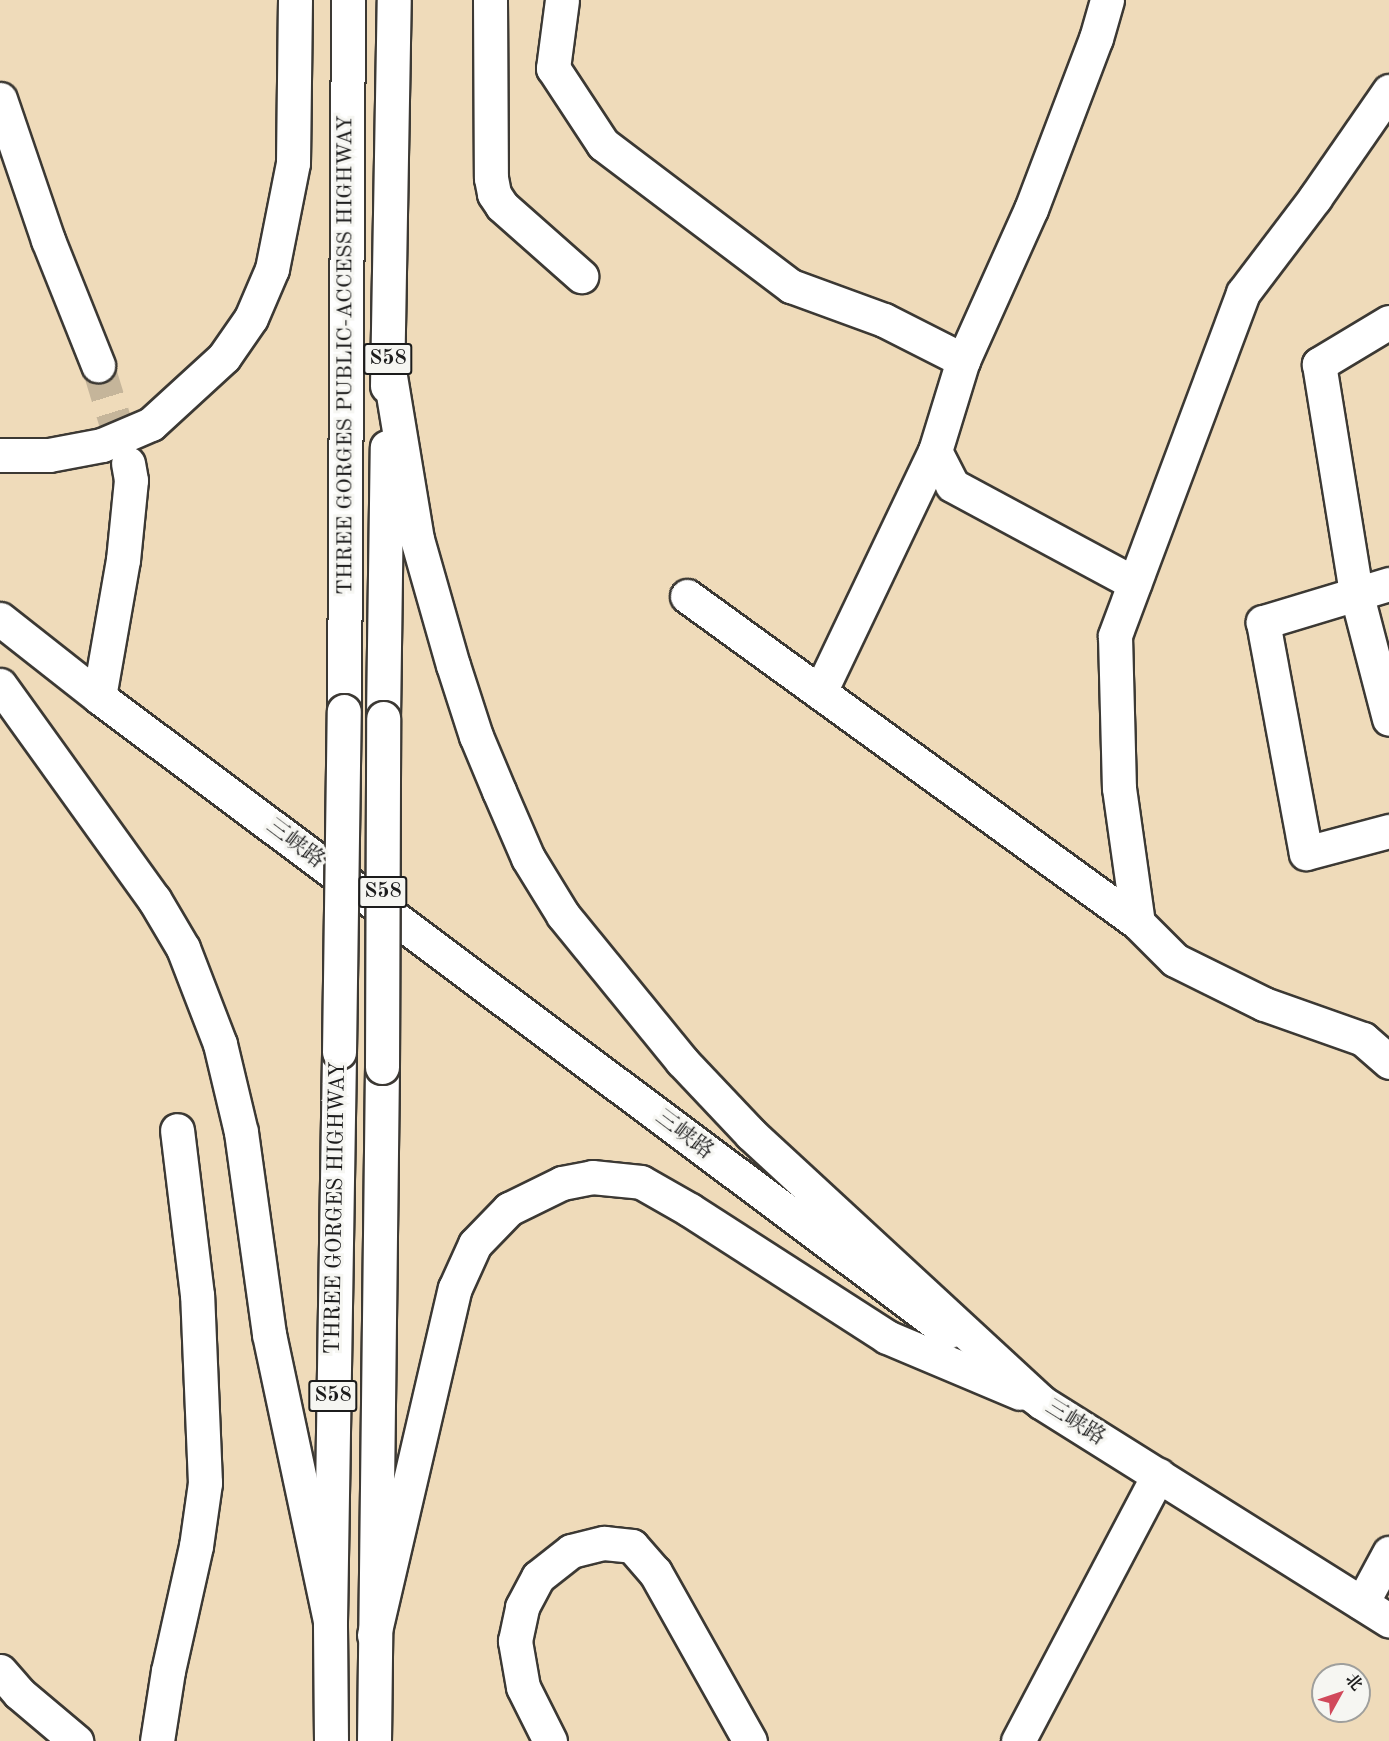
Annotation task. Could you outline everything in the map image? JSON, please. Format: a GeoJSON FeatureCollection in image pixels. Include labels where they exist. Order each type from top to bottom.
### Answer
{"type":"FeatureCollection","features":[{"type":"Feature","properties":{"kind":"main road"},"geometry":{"type":"LineString","coordinates":[[0,455],[49,455],[102,445],[151,424],[224,357],[251,318],[272,269],[293,163],[295,0]]}},
{"type":"Feature","properties":{"kind":"main road","name":"THREE GORGES PUBLIC-ACCESS HIGHWAY"},"geometry":{"type":"LineString","coordinates":[[344,711],[348,0]]}},
{"type":"Feature","properties":{"kind":"main road","name":"THREE GORGES PUBLIC-ACCESS HIGHWAY"},"geometry":{"type":"LineString","coordinates":[[383,718],[394,0]]}},
{"type":"Feature","properties":{"kind":"main road"},"geometry":{"type":"LineString","coordinates":[[490,0],[490,178],[494,194],[502,206],[581,276]]}},
{"type":"Feature","properties":{"kind":"main road"},"geometry":{"type":"LineString","coordinates":[[562,0],[553,68],[603,144],[791,286],[884,320],[963,360]]}},
{"type":"Feature","properties":{"kind":"main road"},"geometry":{"type":"LineString","coordinates":[[820,692],[936,451],[963,360],[1031,209],[1096,38],[1107,0]]}},
{"type":"Feature","properties":{"kind":"main road"},"geometry":{"type":"LineString","coordinates":[[1138,923],[1119,788],[1115,636],[1243,293],[1315,198],[1389,91]]}},
{"type":"Feature","properties":{"kind":"main road"},"geometry":{"type":"LineString","coordinates":[[0,99],[48,240],[98,365]]}},
{"type":"Feature","properties":{"kind":"main road"},"geometry":{"type":"LineString","coordinates":[[1389,322],[1319,364],[1356,592],[1389,719]]}},
{"type":"Feature","properties":{"kind":"main road"},"geometry":{"type":"LineString","coordinates":[[388,364],[417,539],[453,665],[476,736],[528,858],[563,915],[682,1061],[751,1134],[1041,1402]]}},
{"type":"Feature","properties":{"kind":"main road"},"geometry":{"type":"LineString","coordinates":[[936,451],[952,485],[1134,583]]}},
{"type":"Feature","properties":{"kind":"main road"},"geometry":{"type":"LineString","coordinates":[[99,697],[123,561],[131,480],[128,463]]}},
{"type":"Feature","properties":{"kind":"main road"},"geometry":{"type":"LineString","coordinates":[[1389,584],[1356,592],[1263,622],[1306,853],[1389,831]]}},
{"type":"Feature","properties":{"kind":"main road"},"geometry":{"type":"LineString","coordinates":[[687,596],[1138,923],[1175,960],[1264,1004],[1363,1040],[1389,1062]]}},
{"type":"Feature","properties":{"kind":"main road","name":"三峡路"},"geometry":{"type":"LineString","coordinates":[[0,619],[99,697],[1041,1402],[1389,1620]]}},
{"type":"Feature","properties":{"kind":"main road"},"geometry":{"type":"LineString","coordinates":[[0,685],[154,898],[183,948],[219,1044],[241,1132],[268,1334],[330,1621]]}},
{"type":"Feature","properties":{"kind":"main road","name":"THREE GORGES HIGHWAY"},"geometry":{"type":"LineString","coordinates":[[331,1741],[330,1621],[344,711]]}},
{"type":"Feature","properties":{"kind":"main road","name":"THREE GORGES HIGHWAY"},"geometry":{"type":"LineString","coordinates":[[374,1741],[382,1067],[383,718]]}},
{"type":"Feature","properties":{"kind":"main road"},"geometry":{"type":"LineString","coordinates":[[158,1741],[168,1671],[196,1546],[205,1483],[197,1295],[177,1130]]}},
{"type":"Feature","properties":{"kind":"main road"},"geometry":{"type":"LineString","coordinates":[[374,1635],[455,1288],[475,1244],[509,1209],[562,1183],[592,1178],[641,1182],[690,1210],[887,1337],[1041,1402]]}},
{"type":"Feature","properties":{"kind":"main road"},"geometry":{"type":"LineString","coordinates":[[1018,1741],[1158,1475]]}},
{"type":"Feature","properties":{"kind":"main road"},"geometry":{"type":"LineString","coordinates":[[550,1741],[523,1687],[515,1641],[522,1607],[538,1577],[571,1551],[604,1542],[632,1546],[655,1572],[750,1741]]}},
{"type":"Feature","properties":{"kind":"main road"},"geometry":{"type":"LineString","coordinates":[[1362,1603],[1389,1553]]}},
{"type":"Feature","properties":{"kind":"main road"},"geometry":{"type":"LineString","coordinates":[[0,1671],[19,1693],[76,1741]]}},
{"type":"Feature","properties":{"kind":"tunnel"},"geometry":{"type":"LineString","coordinates":[[98,365],[128,463]]}}]}
